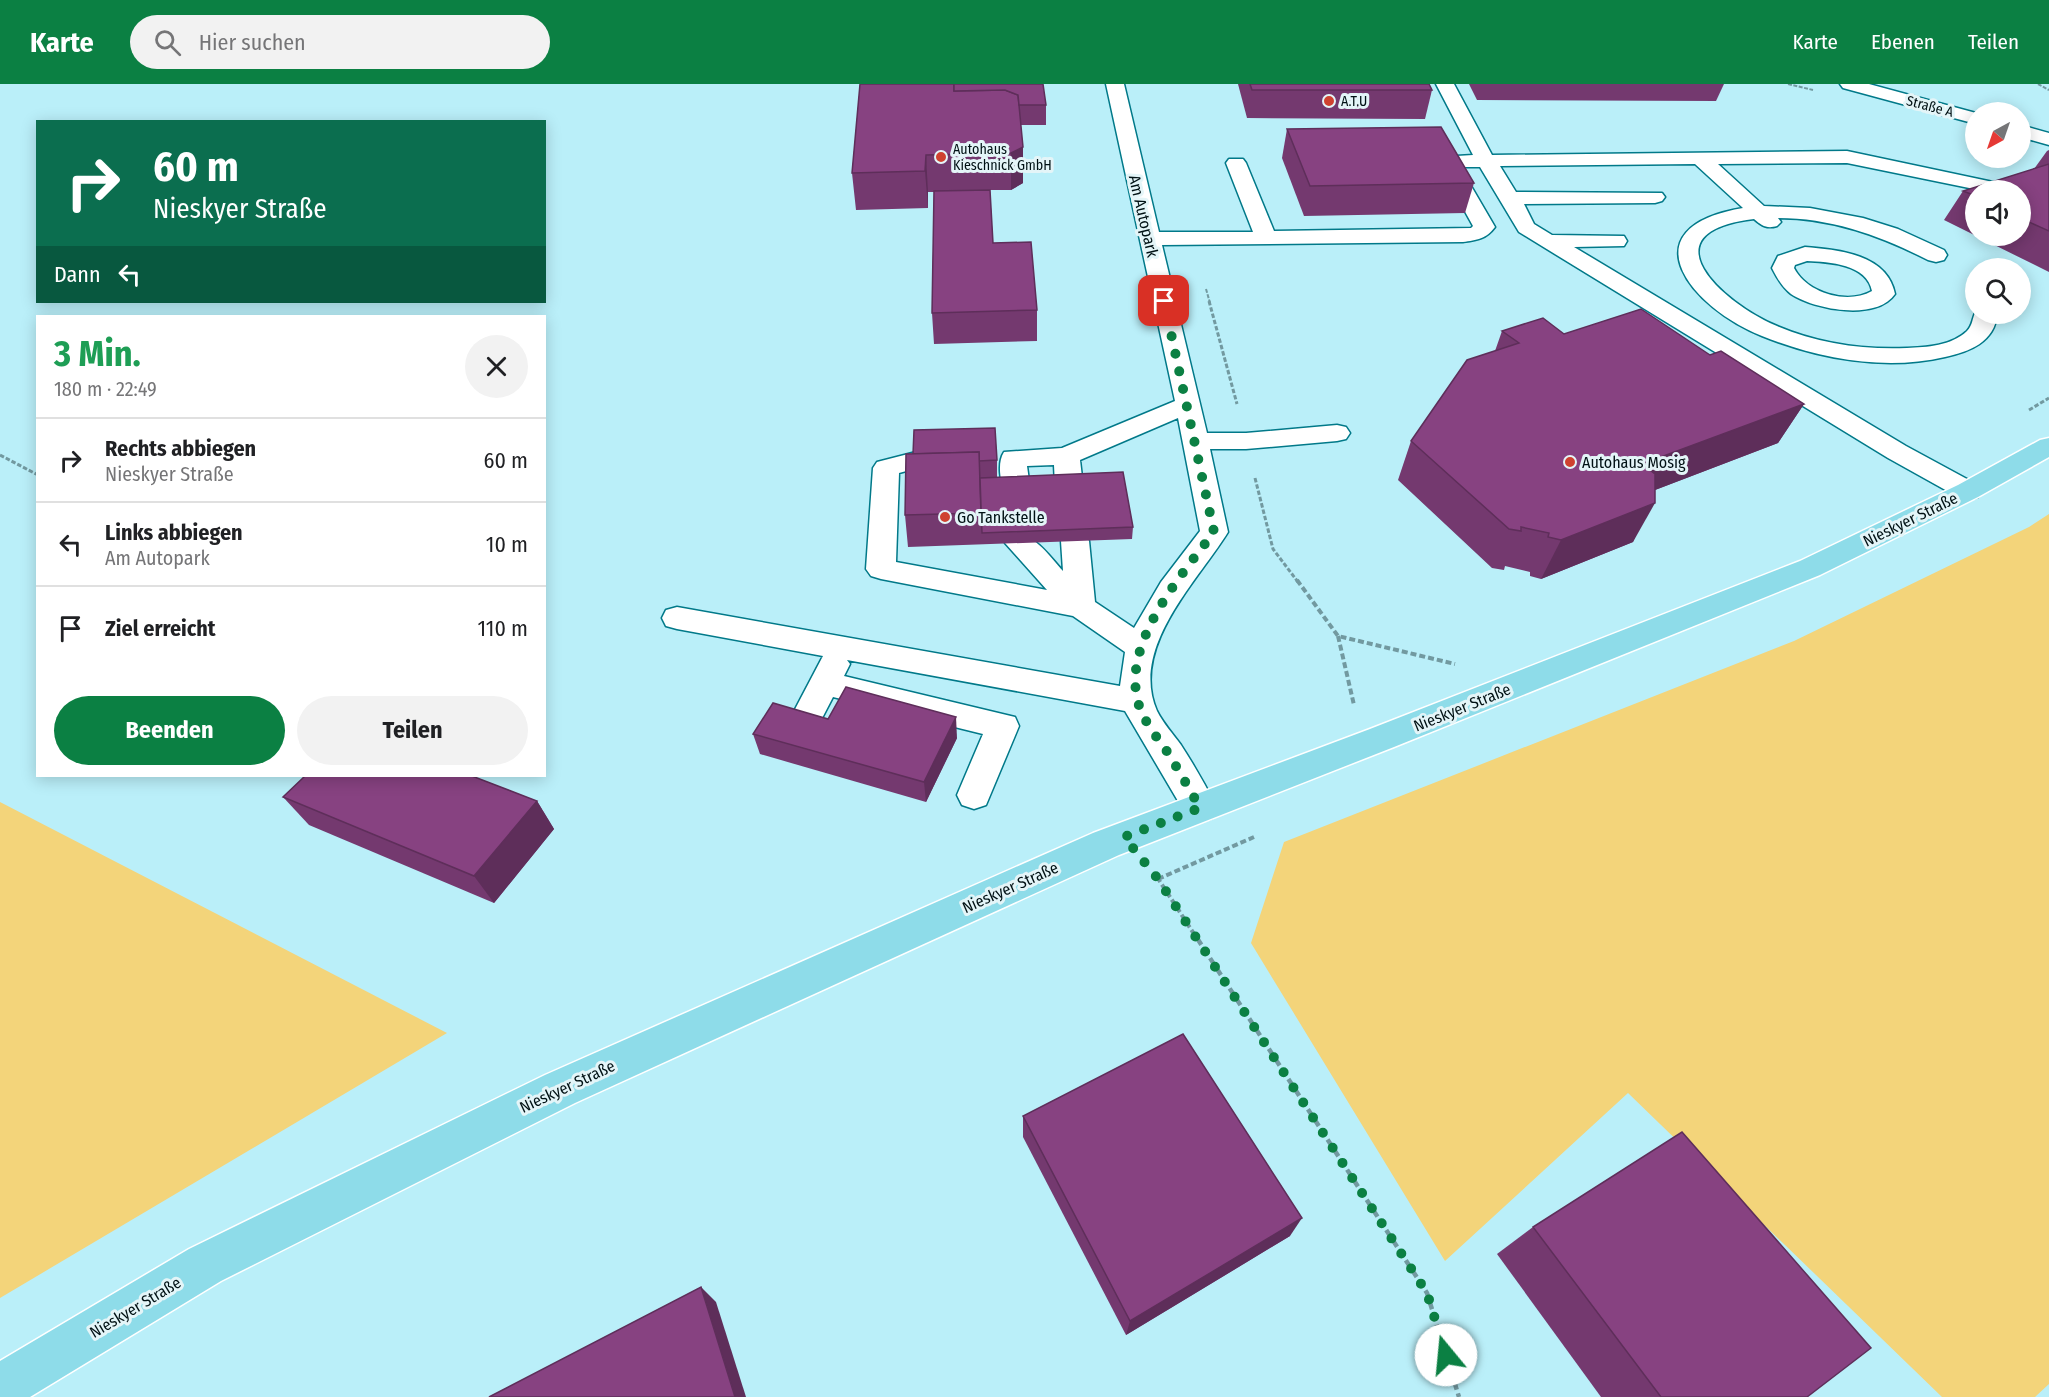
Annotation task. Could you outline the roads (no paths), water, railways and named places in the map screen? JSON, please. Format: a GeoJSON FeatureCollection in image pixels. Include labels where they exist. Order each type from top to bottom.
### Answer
{"type":"FeatureCollection","features":[{"type":"Feature","properties":{"kind":"main road","name":"Nieskyer Straße"},"geometry":{"type":"LineString","coordinates":[[0,1388],[205,1264],[560,1089],[1124,837],[1810,568],[1968,491],[2049,446]]}},
{"type":"Feature","properties":{"kind":"street","name":"Am Autopark"},"geometry":{"type":"LineString","coordinates":[[1115,84],[1188,405],[1214,532],[1163,600],[1141,648],[1137,672],[1138,701],[1149,726],[1200,808]]}},
{"type":"Feature","properties":{"kind":"street"},"geometry":{"type":"LineString","coordinates":[[1445,84],[1473,140],[1526,228],[1897,452],[1968,491]]}},
{"type":"Feature","properties":{"kind":"street","name":"Straße A"},"geometry":{"type":"LineString","coordinates":[[1849,84],[1965,115]]}},
{"type":"Feature","properties":{"kind":"street"},"geometry":{"type":"LineString","coordinates":[[2031,134],[2049,139]]}},
{"type":"Feature","properties":{"kind":"street"},"geometry":{"type":"LineString","coordinates":[[1150,239],[1463,236],[1478,233],[1484,227],[1447,161],[1847,157],[1965,182]]}},
{"type":"Feature","properties":{"kind":"street"},"geometry":{"type":"LineString","coordinates":[[1700,158],[1793,243]]}},
{"type":"Feature","properties":{"kind":"street"},"geometry":{"type":"LineString","coordinates":[[1236,163],[1266,238]]}},
{"type":"Feature","properties":{"kind":"street"},"geometry":{"type":"LineString","coordinates":[[1510,198],[1655,197]]}},
{"type":"Feature","properties":{"kind":"street"},"geometry":{"type":"LineString","coordinates":[[1936,255],[1907,240],[1839,219],[1804,213],[1760,213],[1718,220],[1700,230],[1689,243],[1687,259],[1694,277],[1731,311],[1786,338],[1853,354],[1917,357],[1943,352],[1964,345],[1978,334],[1983,324]]}},
{"type":"Feature","properties":{"kind":"street"},"geometry":{"type":"LineString","coordinates":[[1546,240],[1616,242]]}},
{"type":"Feature","properties":{"kind":"street"},"geometry":{"type":"LineString","coordinates":[[1016,488],[1004,458],[1066,456],[1188,405]]}},
{"type":"Feature","properties":{"kind":"street"},"geometry":{"type":"LineString","coordinates":[[1195,441],[1246,441],[1337,433]]}},
{"type":"Feature","properties":{"kind":"street"},"geometry":{"type":"LineString","coordinates":[[1066,456],[1069,486]]}},
{"type":"Feature","properties":{"kind":"street"},"geometry":{"type":"LineString","coordinates":[[916,460],[886,468],[881,569],[1081,607]]}},
{"type":"Feature","properties":{"kind":"street"},"geometry":{"type":"LineString","coordinates":[[1074,542],[1081,607]]}},
{"type":"Feature","properties":{"kind":"street"},"geometry":{"type":"LineString","coordinates":[[1019,543],[1081,607],[1141,648]]}},
{"type":"Feature","properties":{"kind":"street"},"geometry":{"type":"LineString","coordinates":[[677,618],[1138,701]]}},
{"type":"Feature","properties":{"kind":"street"},"geometry":{"type":"LineString","coordinates":[[808,715],[842,649]]}},
{"type":"Feature","properties":{"kind":"street"},"geometry":{"type":"LineString","coordinates":[[824,683],[1003,726],[974,795]]}},
{"type":"Feature","properties":{"kind":"place","name":"A.T.U"},"geometry":{"type":"Point","coordinates":[1329,101]}},
{"type":"Feature","properties":{"kind":"place","name":"Autohaus Kieschnick GmbH"},"geometry":{"type":"Point","coordinates":[941,157]}},
{"type":"Feature","properties":{"kind":"place","name":"Autohaus Mosig"},"geometry":{"type":"Point","coordinates":[1570,462]}},
{"type":"Feature","properties":{"kind":"place","name":"Go Tankstelle"},"geometry":{"type":"Point","coordinates":[945,517]}}]}
